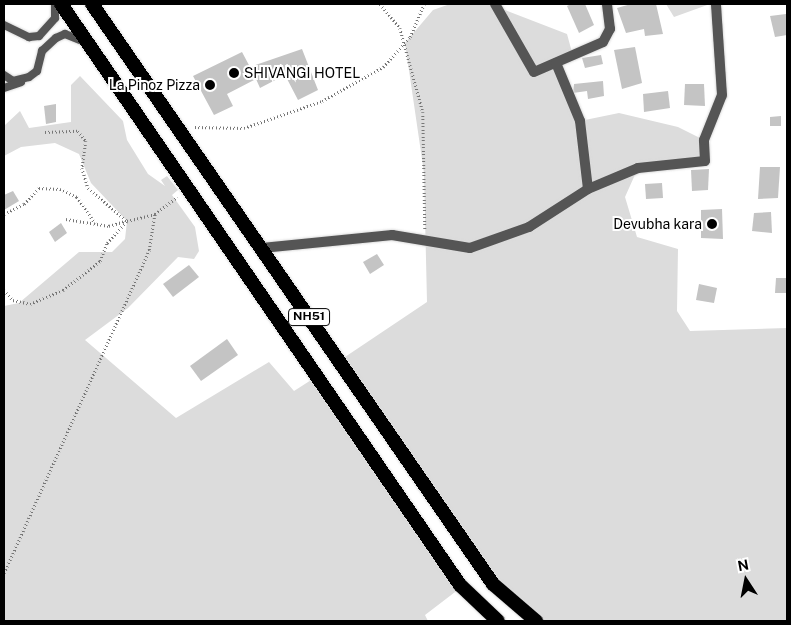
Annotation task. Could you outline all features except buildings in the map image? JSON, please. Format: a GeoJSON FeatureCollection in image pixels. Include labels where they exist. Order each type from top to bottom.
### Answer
{"type":"FeatureCollection","features":[{"type":"Feature","properties":{"kind":"highway","name":"NH51"},"geometry":{"type":"LineString","coordinates":[[61,4],[460,585],[498,621]]}},
{"type":"Feature","properties":{"kind":"highway","name":"NH51"},"geometry":{"type":"LineString","coordinates":[[92,4],[493,584],[536,621]]}},
{"type":"Feature","properties":{"kind":"street"},"geometry":{"type":"LineString","coordinates":[[494,4],[534,72],[603,42],[610,29],[607,4]]}},
{"type":"Feature","properties":{"kind":"street"},"geometry":{"type":"LineString","coordinates":[[262,248],[392,235],[470,248],[528,227],[588,189],[638,168],[705,161],[704,140],[722,95],[716,4]]}},
{"type":"Feature","properties":{"kind":"street"},"geometry":{"type":"LineString","coordinates":[[556,63],[580,121],[588,189]]}},
{"type":"Feature","properties":{"kind":"lane"},"geometry":{"type":"LineString","coordinates":[[4,25],[29,37],[39,36],[55,18],[55,4]]}},
{"type":"Feature","properties":{"kind":"lane"},"geometry":{"type":"LineString","coordinates":[[5,89],[37,71],[42,51],[65,34],[92,48]]}},
{"type":"Feature","properties":{"kind":"lane"},"geometry":{"type":"LineString","coordinates":[[4,75],[13,81],[29,77]]}},
{"type":"Feature","properties":{"kind":"path"},"geometry":{"type":"LineString","coordinates":[[380,4],[405,43],[423,112],[425,240]]}},
{"type":"Feature","properties":{"kind":"path"},"geometry":{"type":"LineString","coordinates":[[174,122],[198,128],[244,128],[330,96],[383,67],[405,43],[424,4]]}},
{"type":"Feature","properties":{"kind":"path"},"geometry":{"type":"LineString","coordinates":[[44,132],[78,130],[86,141],[82,168],[88,188],[127,221]]}},
{"type":"Feature","properties":{"kind":"path"},"geometry":{"type":"LineString","coordinates":[[4,214],[24,204],[39,188],[60,189],[77,197],[95,223]]}},
{"type":"Feature","properties":{"kind":"path"},"geometry":{"type":"LineString","coordinates":[[66,219],[110,226],[155,214],[188,188]]}},
{"type":"Feature","properties":{"kind":"path"},"geometry":{"type":"LineString","coordinates":[[4,573],[149,250],[155,214]]}},
{"type":"Feature","properties":{"kind":"path"},"geometry":{"type":"LineString","coordinates":[[4,290],[13,300],[30,304],[63,290],[100,261],[110,238],[127,221]]}},
{"type":"Feature","properties":{"kind":"shaded area"},"geometry":{"type":"Polygon","coordinates":[[[450,4],[489,4],[567,34],[573,56],[556,63],[580,121],[619,113],[678,127],[704,140],[705,161],[638,168],[625,197],[637,237],[678,249],[677,311],[690,331],[787,328],[787,621],[537,621],[459,536],[339,361],[427,302],[424,173],[405,43],[433,10],[450,4]]]}},
{"type":"Feature","properties":{"kind":"shaded area"},"geometry":{"type":"Polygon","coordinates":[[[666,4],[710,4],[674,17],[666,4]]]}},
{"type":"Feature","properties":{"kind":"shaded area"},"geometry":{"type":"Polygon","coordinates":[[[80,76],[123,121],[127,140],[148,174],[165,186],[161,180],[167,176],[178,190],[172,195],[195,227],[199,251],[194,259],[178,257],[128,308],[85,340],[176,418],[269,362],[294,391],[319,375],[459,589],[425,615],[428,621],[4,621],[4,306],[19,303],[79,252],[112,252],[125,239],[127,221],[91,183],[79,154],[55,143],[21,147],[4,156],[5,125],[20,111],[29,128],[71,122],[71,85],[80,76]]]}},
{"type":"Feature","properties":{"kind":"place","name":"SHIVANGI HOTEL"},"geometry":{"type":"Point","coordinates":[234,73]}},
{"type":"Feature","properties":{"kind":"place","name":"La Pinoz Pizza"},"geometry":{"type":"Point","coordinates":[210,85]}},
{"type":"Feature","properties":{"kind":"place","name":"Devubha kara"},"geometry":{"type":"Point","coordinates":[712,224]}}]}
